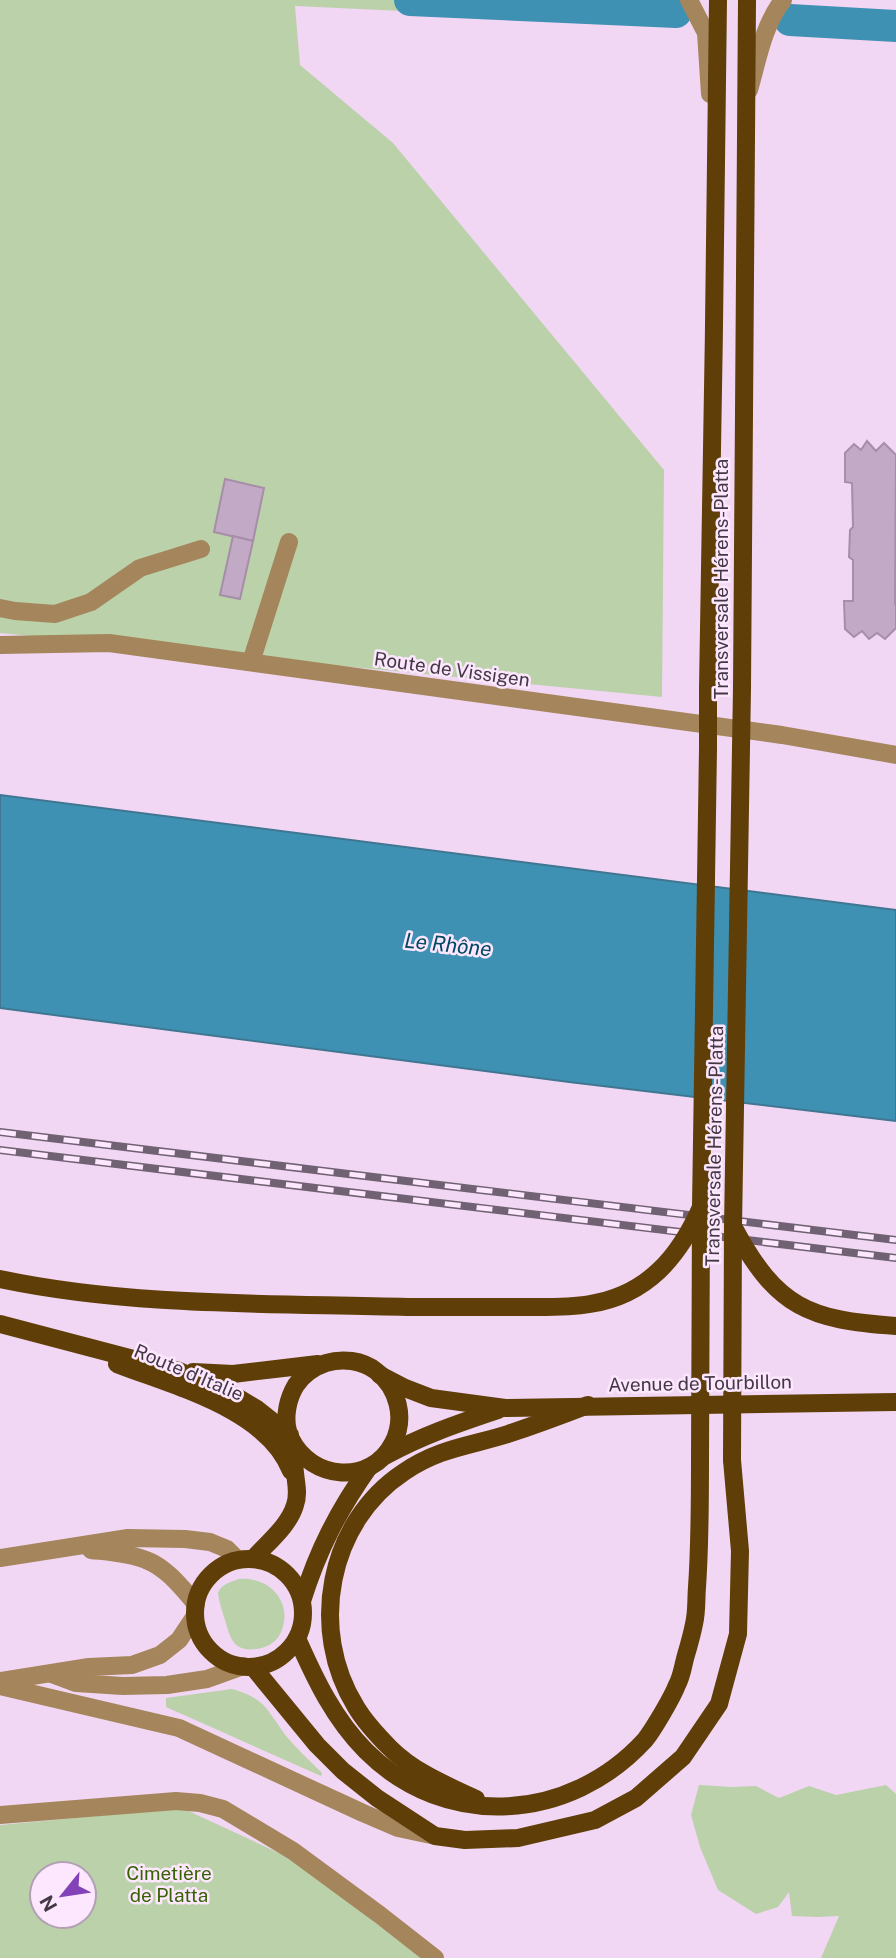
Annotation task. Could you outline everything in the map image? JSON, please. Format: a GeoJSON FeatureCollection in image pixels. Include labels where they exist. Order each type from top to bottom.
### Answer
{"type":"FeatureCollection","features":[{"type":"Feature","properties":{"kind":"main road","name":"Transversale Hérens-Platta"},"geometry":{"type":"LineString","coordinates":[[297,1638],[321,1691],[366,1751],[399,1776],[443,1799],[512,1807],[543,1802],[572,1792],[610,1771],[646,1739],[678,1684],[695,1622],[700,1556],[701,1207],[718,0]]}},
{"type":"Feature","properties":{"kind":"main road","name":"Transversale Hérens-Platta"},"geometry":{"type":"LineString","coordinates":[[248,1666],[343,1771],[377,1798],[435,1836],[465,1840],[519,1838],[595,1820],[636,1798],[682,1756],[719,1704],[738,1634],[740,1551],[732,1460],[733,1227],[747,0]]}},
{"type":"Feature","properties":{"kind":"main road"},"geometry":{"type":"LineString","coordinates":[[0,1279],[146,1299],[408,1307],[572,1306],[608,1300],[631,1290],[659,1271],[684,1241],[701,1207]]}},
{"type":"Feature","properties":{"kind":"main road"},"geometry":{"type":"LineString","coordinates":[[733,1227],[761,1272],[780,1292],[801,1307],[833,1319],[896,1326]]}},
{"type":"Feature","properties":{"kind":"main road","name":"Route d'Italie"},"geometry":{"type":"LineString","coordinates":[[0,1324],[179,1371],[237,1397],[257,1409],[290,1437]]}},
{"type":"Feature","properties":{"kind":"main road","name":"Route d'Italie"},"geometry":{"type":"LineString","coordinates":[[35,1333],[229,1409],[263,1431],[274,1442],[287,1461],[297,1486]]}},
{"type":"Feature","properties":{"kind":"main road"},"geometry":{"type":"LineString","coordinates":[[245,1559],[290,1516],[296,1502],[297,1486],[286,1419],[295,1387],[308,1372],[327,1363],[348,1360],[368,1366],[391,1387],[399,1406],[395,1439],[347,1497],[330,1529],[302,1601]]}},
{"type":"Feature","properties":{"kind":"main road","name":"Route d'Italie"},"geometry":{"type":"LineString","coordinates":[[179,1371],[233,1374],[327,1363]]}},
{"type":"Feature","properties":{"kind":"main road","name":"Avenue de Tourbillon"},"geometry":{"type":"LineString","coordinates":[[380,1375],[431,1398],[505,1408],[896,1402]]}},
{"type":"Feature","properties":{"kind":"main road"},"geometry":{"type":"LineString","coordinates":[[490,1806],[415,1768],[392,1750],[356,1708],[346,1688],[332,1644],[330,1597],[335,1569],[345,1542],[368,1504],[402,1472],[446,1450],[506,1434],[588,1405]]}},
{"type":"Feature","properties":{"kind":"main road","name":"Avenue de Tourbillon"},"geometry":{"type":"LineString","coordinates":[[375,1463],[431,1434],[505,1408]]}},
{"type":"Feature","properties":{"kind":"main road"},"geometry":{"type":"LineString","coordinates":[[290,1437],[306,1460],[325,1471],[359,1472],[375,1463]]}},
{"type":"Feature","properties":{"kind":"main road"},"geometry":{"type":"LineString","coordinates":[[245,1559],[270,1563],[284,1572],[295,1585],[302,1601],[303,1620],[297,1638],[288,1651],[268,1663],[248,1666],[228,1662],[213,1653],[199,1633],[196,1610],[201,1589],[210,1576],[223,1565],[245,1559]]}},
{"type":"Feature","properties":{"kind":"street"},"geometry":{"type":"LineString","coordinates":[[689,0],[706,33],[715,174]]}},
{"type":"Feature","properties":{"kind":"street"},"geometry":{"type":"LineString","coordinates":[[746,103],[764,37],[773,13],[783,0]]}},
{"type":"Feature","properties":{"kind":"street"},"geometry":{"type":"LineString","coordinates":[[251,662],[289,542]]}},
{"type":"Feature","properties":{"kind":"street"},"geometry":{"type":"LineString","coordinates":[[0,608],[55,614],[91,602],[140,568],[201,549]]}},
{"type":"Feature","properties":{"kind":"street","name":"Route de Vissigen"},"geometry":{"type":"LineString","coordinates":[[0,645],[109,643],[769,733],[896,755]]}},
{"type":"Feature","properties":{"kind":"street"},"geometry":{"type":"LineString","coordinates":[[0,1558],[128,1538],[210,1542],[245,1559]]}},
{"type":"Feature","properties":{"kind":"street"},"geometry":{"type":"LineString","coordinates":[[0,1681],[89,1667],[132,1665],[160,1655],[179,1640],[196,1610],[168,1574],[146,1560],[70,1547]]}},
{"type":"Feature","properties":{"kind":"street"},"geometry":{"type":"LineString","coordinates":[[49,1673],[76,1683],[167,1685],[207,1679],[248,1666]]}},
{"type":"Feature","properties":{"kind":"street"},"geometry":{"type":"LineString","coordinates":[[0,1686],[179,1728],[398,1828],[435,1836]]}},
{"type":"Feature","properties":{"kind":"street"},"geometry":{"type":"LineString","coordinates":[[0,1815],[176,1801],[223,1809],[304,1859],[435,1958]]}},
{"type":"Feature","properties":{"kind":"green space"},"geometry":{"type":"Polygon","coordinates":[[[0,0],[646,0],[657,23],[295,6],[300,65],[393,143],[664,470],[662,697],[0,633],[0,0]]]}},
{"type":"Feature","properties":{"kind":"green space"},"geometry":{"type":"Polygon","coordinates":[[[239,1579],[261,1582],[277,1595],[282,1604],[283,1625],[279,1636],[266,1647],[248,1649],[237,1646],[229,1632],[218,1593],[224,1585],[239,1579]]]}},
{"type":"Feature","properties":{"kind":"green space"},"geometry":{"type":"Polygon","coordinates":[[[232,1689],[259,1701],[286,1736],[322,1773],[321,1776],[166,1707],[166,1698],[232,1689]]]}},
{"type":"Feature","properties":{"kind":"green space"},"geometry":{"type":"Polygon","coordinates":[[[699,1785],[756,1786],[779,1798],[809,1786],[836,1795],[886,1785],[896,1794],[896,1958],[821,1958],[839,1916],[792,1916],[789,1892],[778,1907],[756,1914],[718,1890],[700,1847],[691,1815],[699,1785]]]}},
{"type":"Feature","properties":{"kind":"green space","name":"Cimetière de Platta"},"geometry":{"type":"Polygon","coordinates":[[[182,1808],[294,1860],[421,1958],[0,1958],[0,1825],[182,1808]]]}},
{"type":"Feature","properties":{"kind":"water","name":"Le Rhône"},"geometry":{"type":"Polygon","coordinates":[[[0,795],[896,910],[896,1121],[569,1082],[0,1008],[0,795]]]}},
{"type":"Feature","properties":{"kind":"building"},"geometry":{"type":"Polygon","coordinates":[[[867,441],[876,451],[884,443],[896,455],[896,628],[885,639],[877,633],[869,639],[862,631],[854,637],[845,629],[844,601],[853,601],[853,560],[849,557],[850,530],[853,527],[852,483],[845,482],[845,453],[854,444],[861,450],[867,441]]]}},
{"type":"Feature","properties":{"kind":"building"},"geometry":{"type":"Polygon","coordinates":[[[225,479],[264,488],[253,541],[214,532],[225,479]]]}},
{"type":"Feature","properties":{"kind":"building"},"geometry":{"type":"Polygon","coordinates":[[[233,536],[253,541],[240,599],[220,595],[233,536]]]}},
{"type":"Feature","properties":{"kind":"waterway"},"geometry":{"type":"LineString","coordinates":[[410,0],[676,12]]}},
{"type":"Feature","properties":{"kind":"waterway"},"geometry":{"type":"LineString","coordinates":[[790,20],[896,26]]}},
{"type":"Feature","properties":{"kind":"railway"},"geometry":{"type":"LineString","coordinates":[[0,1132],[896,1240]]}},
{"type":"Feature","properties":{"kind":"railway"},"geometry":{"type":"LineString","coordinates":[[0,1150],[896,1258]]}}]}
